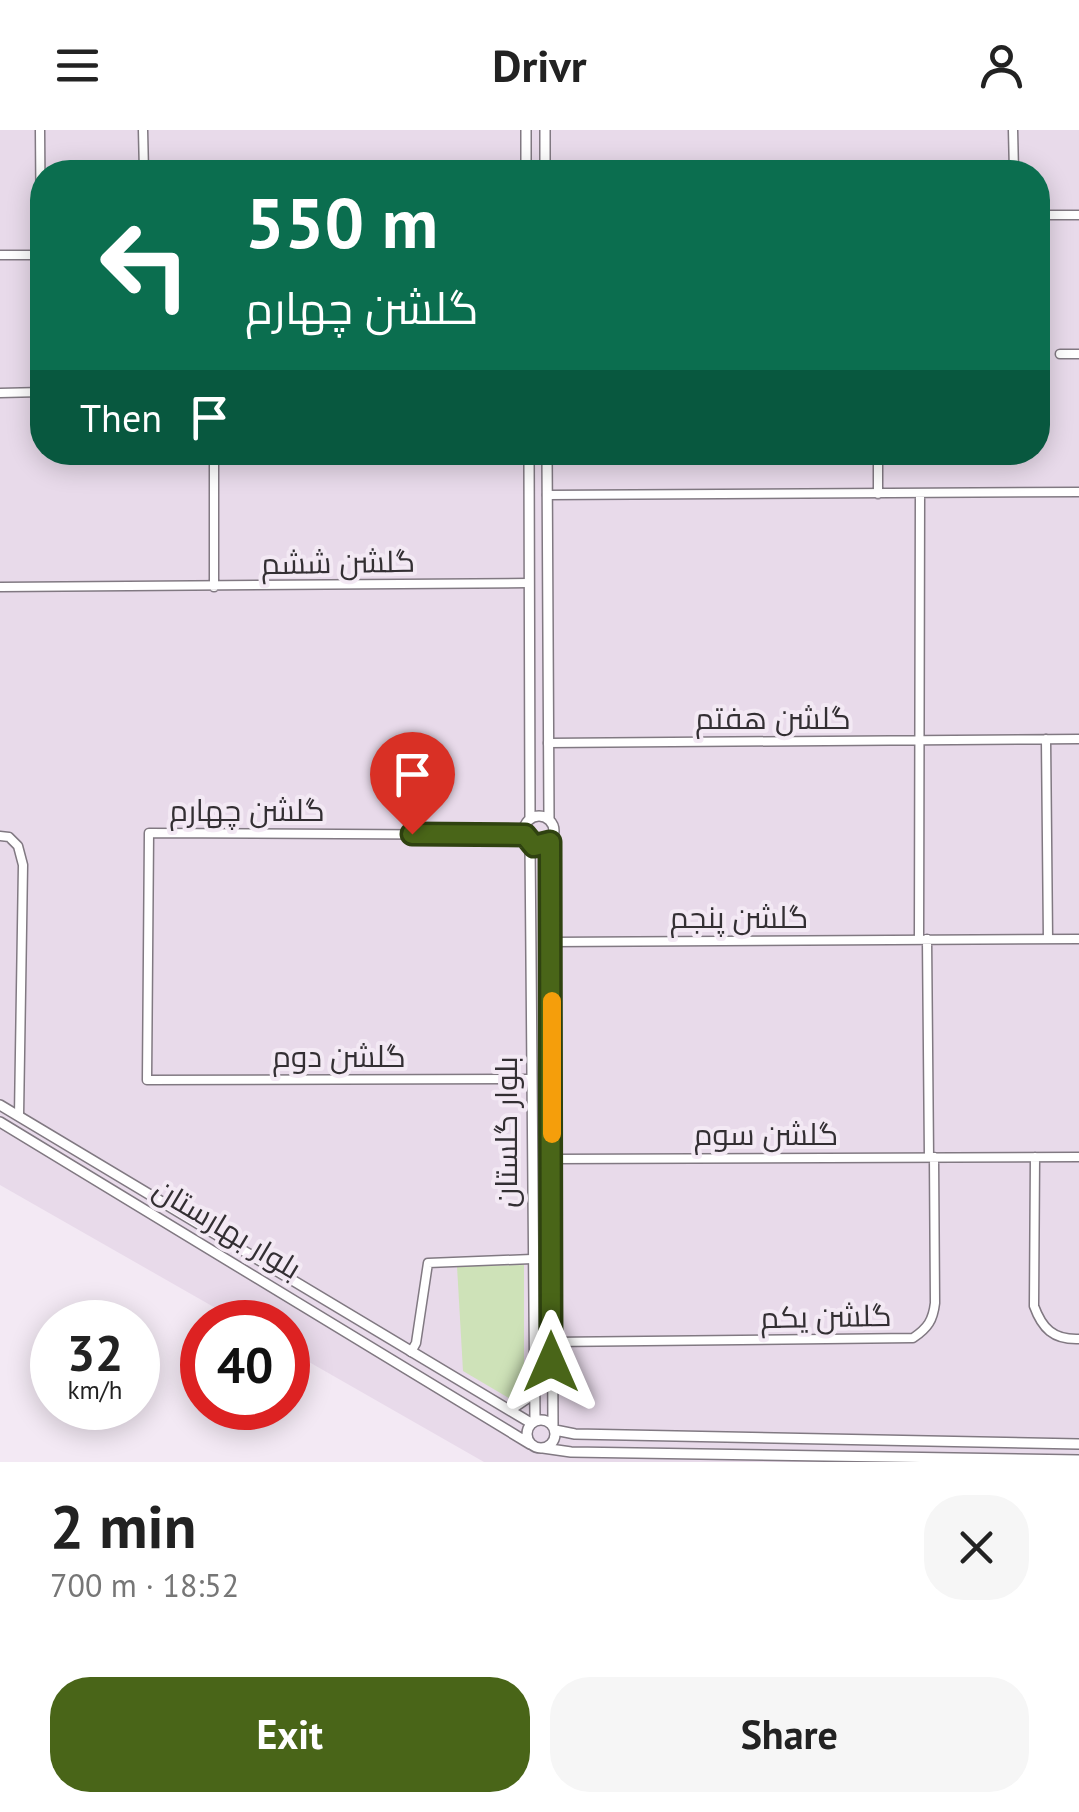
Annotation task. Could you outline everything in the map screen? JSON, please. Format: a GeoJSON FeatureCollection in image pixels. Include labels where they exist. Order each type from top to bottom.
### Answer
{"type":"FeatureCollection","features":[{"type":"Feature","properties":{"kind":"street"},"geometry":{"type":"LineString","coordinates":[[40,130],[40,160]]}},
{"type":"Feature","properties":{"kind":"street"},"geometry":{"type":"LineString","coordinates":[[142,130],[143,160]]}},
{"type":"Feature","properties":{"kind":"street"},"geometry":{"type":"LineString","coordinates":[[526,130],[526,160]]}},
{"type":"Feature","properties":{"kind":"street"},"geometry":{"type":"LineString","coordinates":[[545,130],[545,160]]}},
{"type":"Feature","properties":{"kind":"street"},"geometry":{"type":"LineString","coordinates":[[1013,130],[1014,160]]}},
{"type":"Feature","properties":{"kind":"street"},"geometry":{"type":"LineString","coordinates":[[1050,215],[1079,215]]}},
{"type":"Feature","properties":{"kind":"street"},"geometry":{"type":"LineString","coordinates":[[0,255],[30,254]]}},
{"type":"Feature","properties":{"kind":"street"},"geometry":{"type":"LineString","coordinates":[[1060,354],[1079,354]]}},
{"type":"Feature","properties":{"kind":"street"},"geometry":{"type":"LineString","coordinates":[[0,393],[30,392]]}},
{"type":"Feature","properties":{"kind":"street"},"geometry":{"type":"LineString","coordinates":[[214,465],[214,587]]}},
{"type":"Feature","properties":{"kind":"street"},"geometry":{"type":"LineString","coordinates":[[529,465],[530,819],[525,826],[528,839],[538,846],[550,842],[554,828],[548,819],[547,465]]}},
{"type":"Feature","properties":{"kind":"street"},"geometry":{"type":"LineString","coordinates":[[878,465],[878,494]]}},
{"type":"Feature","properties":{"kind":"street"},"geometry":{"type":"LineString","coordinates":[[547,494],[1079,492]]}},
{"type":"Feature","properties":{"kind":"street"},"geometry":{"type":"LineString","coordinates":[[920,494],[919,740],[931,1157]]}},
{"type":"Feature","properties":{"kind":"street","name":"گلشن ششم"},"geometry":{"type":"LineString","coordinates":[[0,587],[529,583]]}},
{"type":"Feature","properties":{"kind":"street"},"geometry":{"type":"LineString","coordinates":[[1046,740],[1048,939]]}},
{"type":"Feature","properties":{"kind":"street","name":"گلشن هفتم"},"geometry":{"type":"LineString","coordinates":[[548,744],[1079,740]]}},
{"type":"Feature","properties":{"kind":"street"},"geometry":{"type":"LineString","coordinates":[[530,819],[548,819]]}},
{"type":"Feature","properties":{"kind":"street","name":"گلشن چهارم"},"geometry":{"type":"LineString","coordinates":[[147,1080],[150,833],[528,839]]}},
{"type":"Feature","properties":{"kind":"street"},"geometry":{"type":"LineString","coordinates":[[0,836],[9,837],[18,846],[23,865],[19,1116]]}},
{"type":"Feature","properties":{"kind":"street","name":"بلوار گلستان"},"geometry":{"type":"LineString","coordinates":[[528,839],[536,1387],[533,1421]]}},
{"type":"Feature","properties":{"kind":"street","name":"بلوار گلستان"},"geometry":{"type":"LineString","coordinates":[[550,842],[554,1428]]}},
{"type":"Feature","properties":{"kind":"street","name":"گلشن پنجم"},"geometry":{"type":"LineString","coordinates":[[552,942],[1079,939]]}},
{"type":"Feature","properties":{"kind":"street","name":"گلشن دوم"},"geometry":{"type":"LineString","coordinates":[[147,1080],[532,1080]]}},
{"type":"Feature","properties":{"kind":"street","name":"بلوار بهارستان"},"geometry":{"type":"LineString","coordinates":[[0,1105],[533,1421]]}},
{"type":"Feature","properties":{"kind":"street","name":"بلوار بهارستان"},"geometry":{"type":"LineString","coordinates":[[0,1122],[530,1444]]}},
{"type":"Feature","properties":{"kind":"street","name":"گلشن سوم"},"geometry":{"type":"LineString","coordinates":[[552,1159],[1079,1156]]}},
{"type":"Feature","properties":{"kind":"street","name":"گلشن یکم"},"geometry":{"type":"LineString","coordinates":[[551,1342],[913,1338],[926,1330],[935,1303],[931,1157]]}},
{"type":"Feature","properties":{"kind":"street"},"geometry":{"type":"LineString","coordinates":[[1035,1157],[1034,1306],[1041,1326],[1050,1333],[1079,1340]]}},
{"type":"Feature","properties":{"kind":"street"},"geometry":{"type":"LineString","coordinates":[[411,1352],[416,1343],[428,1263],[532,1259]]}},
{"type":"Feature","properties":{"kind":"street"},"geometry":{"type":"LineString","coordinates":[[510,1410],[536,1387],[551,1382]]}},
{"type":"Feature","properties":{"kind":"street"},"geometry":{"type":"LineString","coordinates":[[1079,1444],[575,1434],[554,1428],[545,1420],[533,1421],[526,1431],[530,1444],[571,1452],[1079,1460]]}},
{"type":"Feature","properties":{"kind":"street"},"geometry":{"type":"LineString","coordinates":[[543,1448],[554,1440],[554,1428]]}},
{"type":"Feature","properties":{"kind":"shaded area"},"geometry":{"type":"Polygon","coordinates":[[[0,130],[1079,130],[1079,1462],[484,1462],[310,1363],[310,1300],[201,1300],[0,1185],[0,130]]]}},
{"type":"Feature","properties":{"kind":"green space"},"geometry":{"type":"Polygon","coordinates":[[[524,1265],[524,1392],[512,1400],[463,1371],[457,1266],[524,1265]]]}},
{"type":"Feature","properties":{"kind":"slow traffic"},"geometry":{"type":"LineString","coordinates":[[552,1001],[552,1134]]}},
{"type":"Feature","properties":{"kind":"route"},"geometry":{"type":"LineString","coordinates":[[412,834],[525,835],[534,846],[550,842],[551,1362]]}}]}
